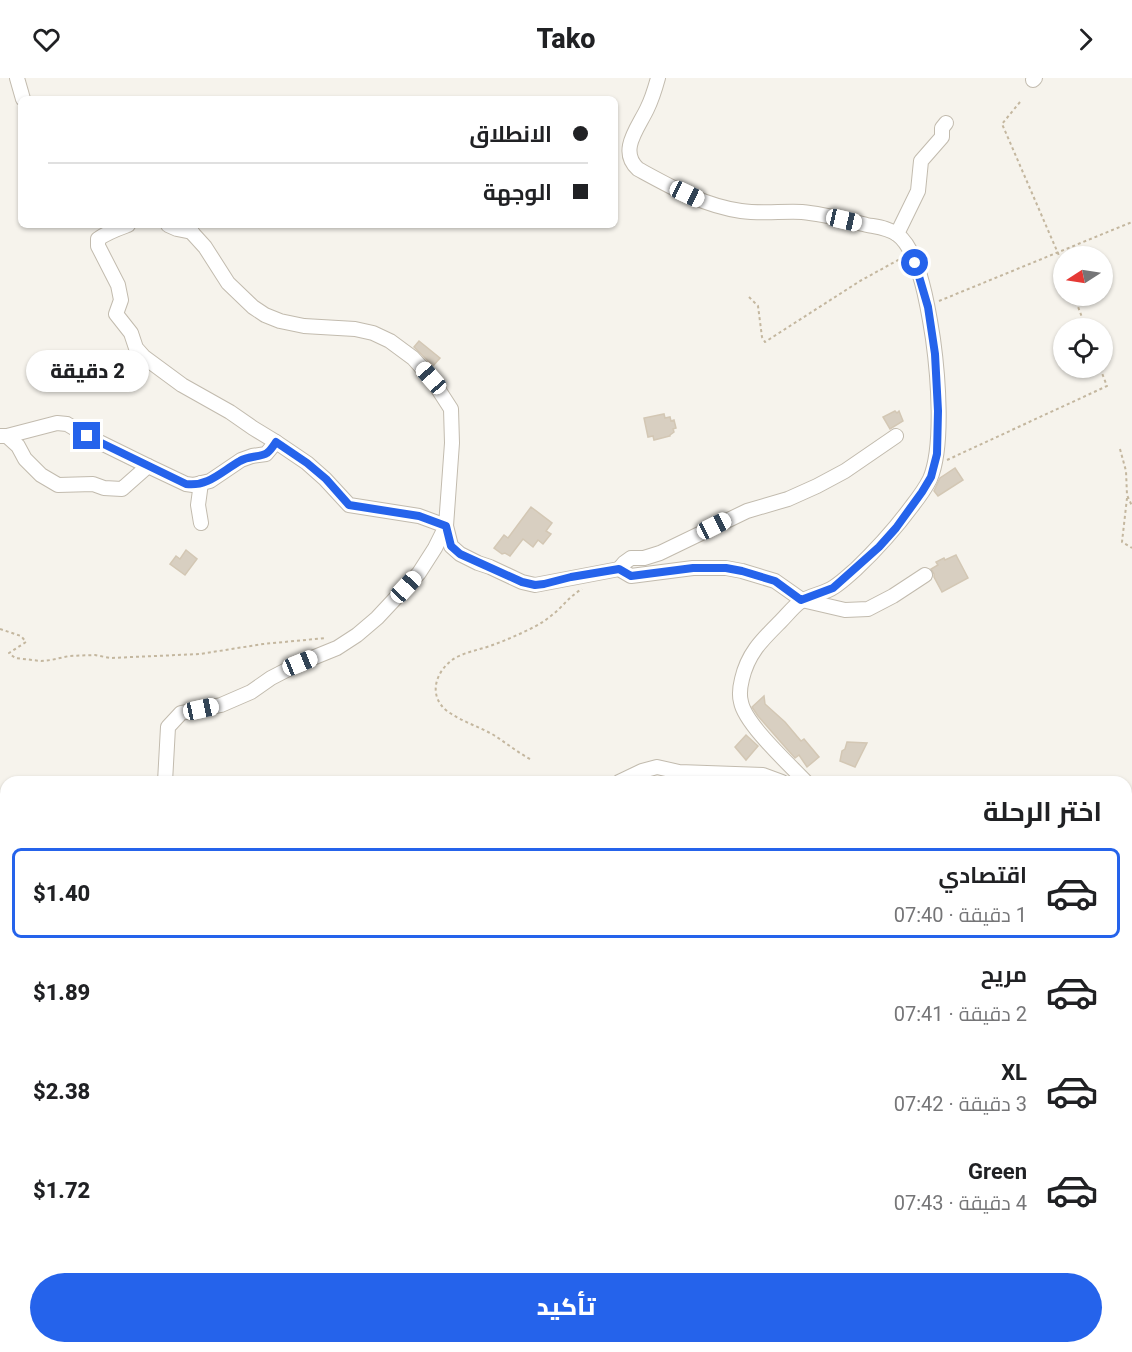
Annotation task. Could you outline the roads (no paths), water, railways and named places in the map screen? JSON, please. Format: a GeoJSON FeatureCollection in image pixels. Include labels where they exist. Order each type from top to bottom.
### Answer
{"type":"FeatureCollection","features":[{"type":"Feature","properties":{"kind":"street"},"geometry":{"type":"LineString","coordinates":[[16,78],[22,96]]}},
{"type":"Feature","properties":{"kind":"street"},"geometry":{"type":"LineString","coordinates":[[658,78],[646,112],[631,142],[629,150],[633,165],[715,206],[742,212],[801,212],[821,215],[886,229],[897,234],[902,238],[911,254],[928,307],[935,354],[938,411],[937,454],[931,477],[896,528],[879,547],[833,588],[801,600],[763,638],[752,652],[740,688],[745,714],[800,776]]}},
{"type":"Feature","properties":{"kind":"street"},"geometry":{"type":"LineString","coordinates":[[897,234],[918,191],[921,160],[942,137],[942,128],[946,123]]}},
{"type":"Feature","properties":{"kind":"street"},"geometry":{"type":"LineString","coordinates":[[118,228],[98,239],[98,246],[118,285],[121,300],[116,314],[131,333],[136,348],[144,357],[182,385],[230,412],[307,463],[326,479],[349,505],[419,516],[446,526]]}},
{"type":"Feature","properties":{"kind":"street"},"geometry":{"type":"LineString","coordinates":[[188,228],[206,247],[228,283],[265,315],[304,326],[356,329],[373,333],[390,340],[413,358],[431,378],[451,409],[452,443],[446,526],[451,546],[460,554],[522,582],[535,585],[619,569],[631,576],[693,568],[726,568],[775,581],[801,600],[845,610],[868,609],[925,575]]}},
{"type":"Feature","properties":{"kind":"street"},"geometry":{"type":"LineString","coordinates":[[4,436],[57,423],[68,424],[148,466],[186,484],[193,485],[210,481],[241,460],[266,454],[276,442]]}},
{"type":"Feature","properties":{"kind":"street"},"geometry":{"type":"LineString","coordinates":[[4,436],[18,446],[25,459],[41,475],[58,486],[93,484],[104,488],[122,489],[148,466]]}},
{"type":"Feature","properties":{"kind":"street"},"geometry":{"type":"LineString","coordinates":[[619,569],[631,558],[644,558],[660,553],[747,511],[788,499],[824,483],[896,436]]}},
{"type":"Feature","properties":{"kind":"street"},"geometry":{"type":"LineString","coordinates":[[201,483],[198,505],[201,523]]}},
{"type":"Feature","properties":{"kind":"street"},"geometry":{"type":"LineString","coordinates":[[165,776],[168,727],[181,713],[221,705],[251,692],[271,678],[300,663],[337,648],[357,634],[377,618],[419,573],[446,526]]}},
{"type":"Feature","properties":{"kind":"street"},"geometry":{"type":"LineString","coordinates":[[632,776],[657,767],[680,776]]}}]}
